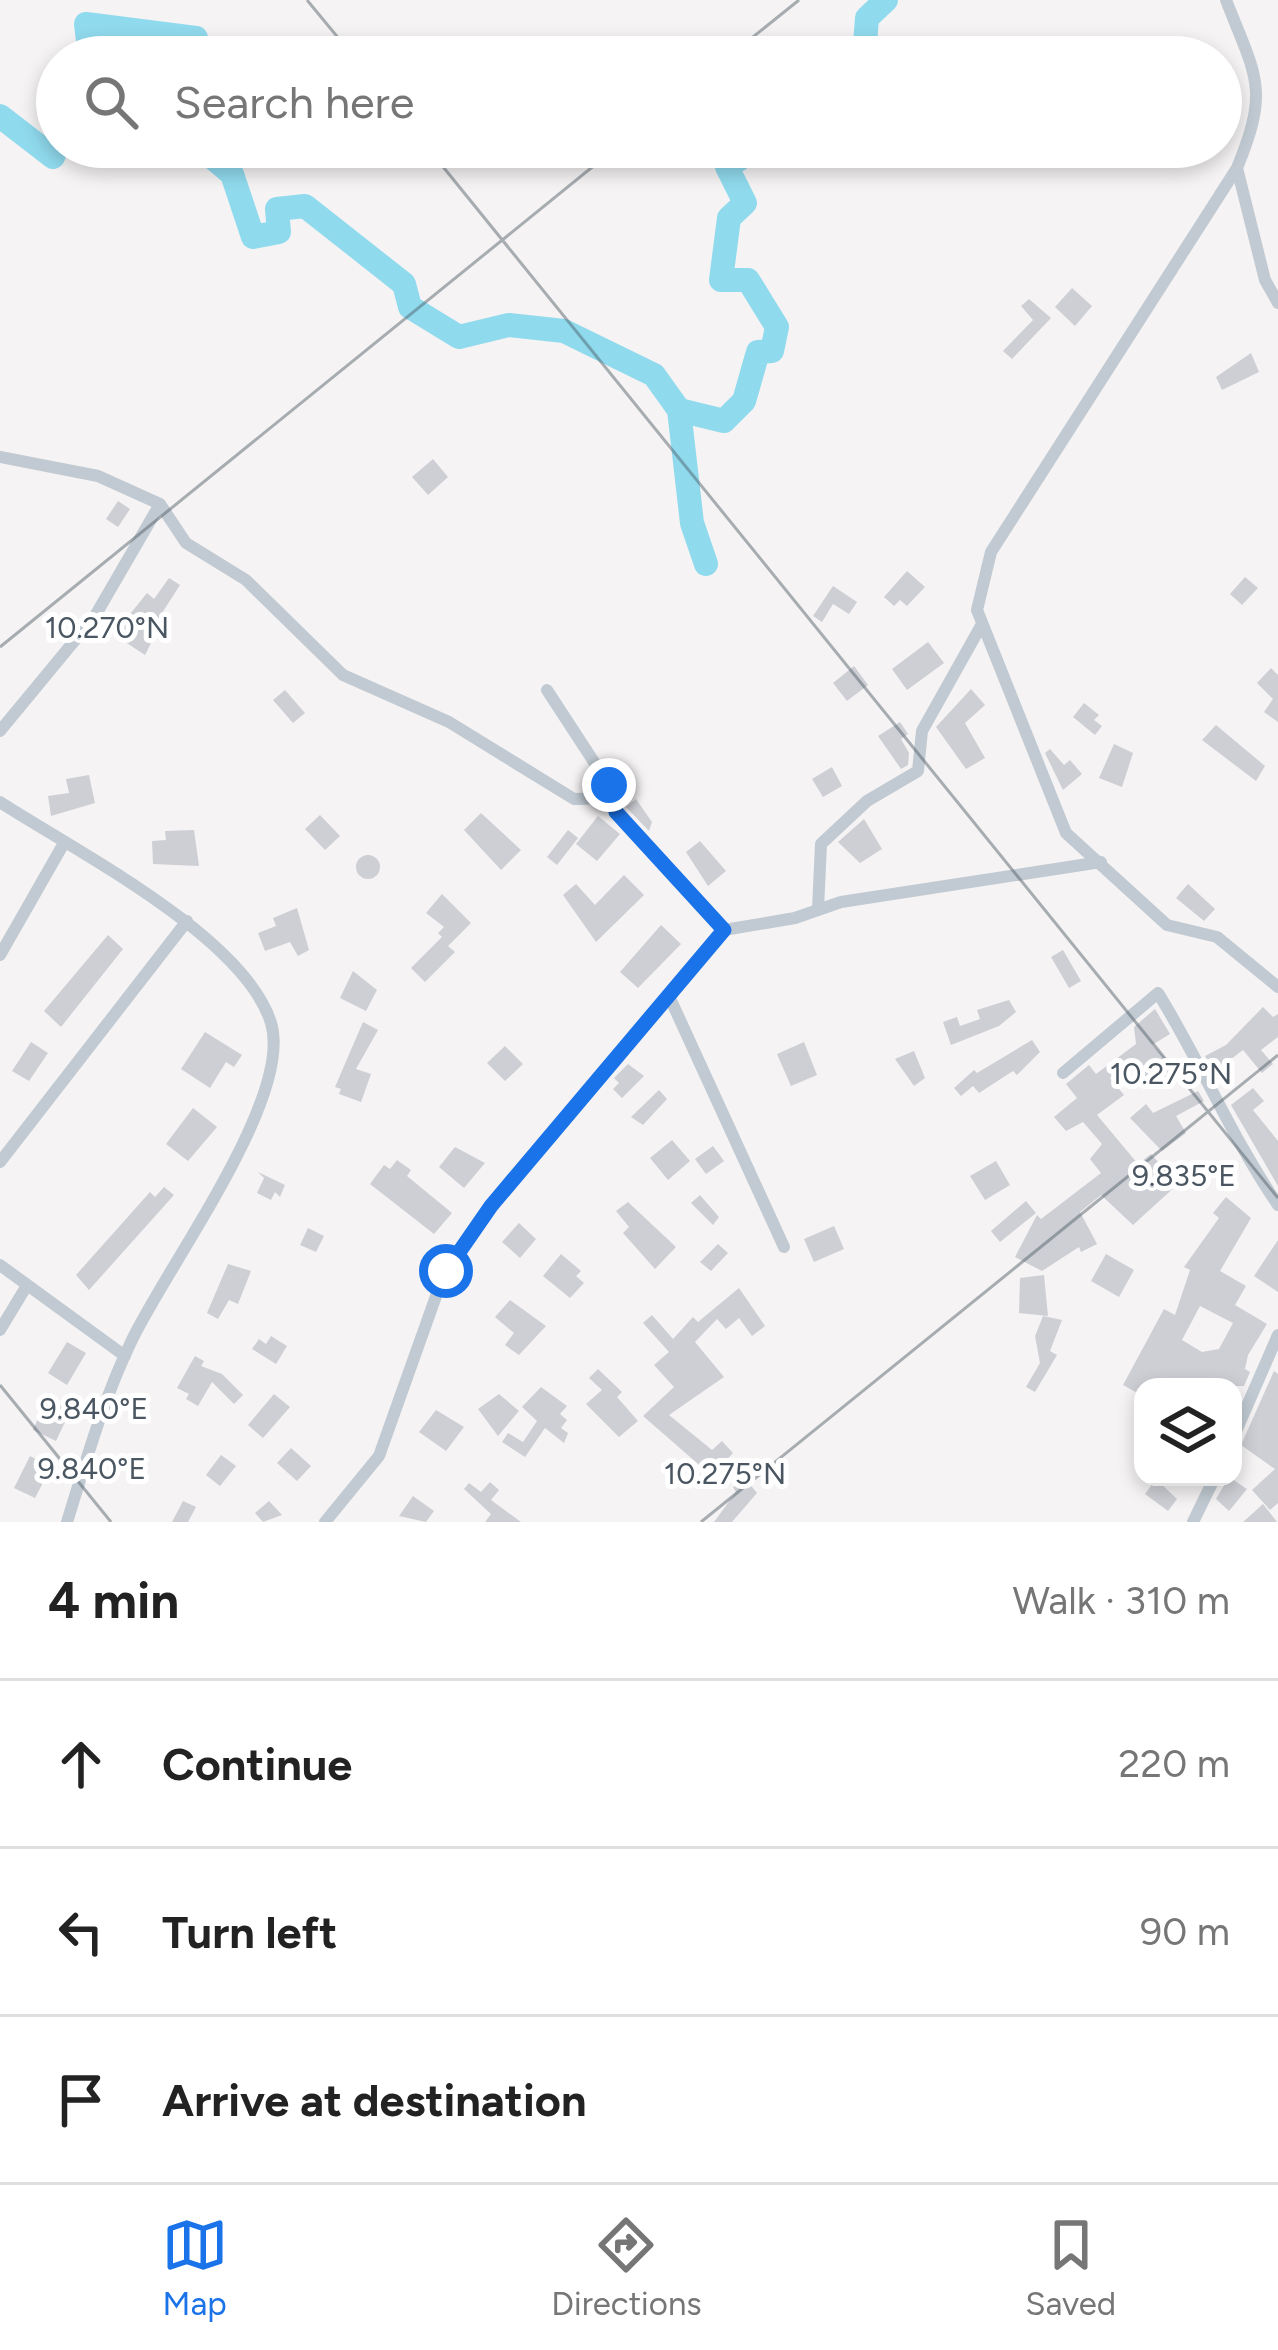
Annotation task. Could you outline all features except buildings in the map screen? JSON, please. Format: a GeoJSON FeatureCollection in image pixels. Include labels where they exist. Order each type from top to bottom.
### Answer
{"type":"FeatureCollection","features":[{"type":"Feature","properties":{"kind":"street"},"geometry":{"type":"LineString","coordinates":[[1226,0],[1240,36]]}},
{"type":"Feature","properties":{"kind":"street"},"geometry":{"type":"LineString","coordinates":[[1242,41],[1259,85],[1255,124],[1242,155]]}},
{"type":"Feature","properties":{"kind":"street"},"geometry":{"type":"LineString","coordinates":[[1236,168],[991,551],[977,610],[1066,833],[1167,925],[1217,937],[1278,987]]}},
{"type":"Feature","properties":{"kind":"street"},"geometry":{"type":"LineString","coordinates":[[1237,168],[1265,280],[1278,303]]}},
{"type":"Feature","properties":{"kind":"street"},"geometry":{"type":"LineString","coordinates":[[0,457],[98,476],[160,504],[186,543],[246,580],[343,675],[448,722],[574,799],[613,798]]}},
{"type":"Feature","properties":{"kind":"street"},"geometry":{"type":"LineString","coordinates":[[0,731],[95,616],[160,504]]}},
{"type":"Feature","properties":{"kind":"street"},"geometry":{"type":"LineString","coordinates":[[818,909],[821,844],[867,801],[918,771],[922,731],[982,624]]}},
{"type":"Feature","properties":{"kind":"street"},"geometry":{"type":"LineString","coordinates":[[548,690],[613,798],[616,812],[724,930]]}},
{"type":"Feature","properties":{"kind":"street"},"geometry":{"type":"LineString","coordinates":[[0,802],[187,921],[246,982],[271,1022],[273,1052],[264,1104],[125,1356],[100,1415],[67,1522]]}},
{"type":"Feature","properties":{"kind":"street"},"geometry":{"type":"LineString","coordinates":[[0,955],[64,843]]}},
{"type":"Feature","properties":{"kind":"street"},"geometry":{"type":"LineString","coordinates":[[326,1522],[379,1456],[446,1271],[491,1206],[724,930],[818,909],[1101,862]]}},
{"type":"Feature","properties":{"kind":"street"},"geometry":{"type":"LineString","coordinates":[[0,1162],[187,921]]}},
{"type":"Feature","properties":{"kind":"street"},"geometry":{"type":"LineString","coordinates":[[1063,1073],[1158,993],[1216,1089],[1219,1112],[1278,1205]]}},
{"type":"Feature","properties":{"kind":"street"},"geometry":{"type":"LineString","coordinates":[[669,996],[784,1247]]}},
{"type":"Feature","properties":{"kind":"street"},"geometry":{"type":"LineString","coordinates":[[0,1265],[125,1356]]}},
{"type":"Feature","properties":{"kind":"street"},"geometry":{"type":"LineString","coordinates":[[0,1330],[26,1287]]}},
{"type":"Feature","properties":{"kind":"street"},"geometry":{"type":"LineString","coordinates":[[1242,1417],[1278,1335]]}},
{"type":"Feature","properties":{"kind":"street"},"geometry":{"type":"LineString","coordinates":[[1193,1522],[1211,1486]]}},
{"type":"Feature","properties":{"kind":"waterway"},"geometry":{"type":"LineString","coordinates":[[866,36],[867,18],[886,0]]}},
{"type":"Feature","properties":{"kind":"waterway"},"geometry":{"type":"LineString","coordinates":[[87,36],[86,24],[180,36]]}},
{"type":"Feature","properties":{"kind":"waterway"},"geometry":{"type":"LineString","coordinates":[[0,116],[36,144]]}},
{"type":"Feature","properties":{"kind":"waterway"},"geometry":{"type":"LineString","coordinates":[[225,168],[232,174],[253,237],[279,232],[277,209],[305,206],[404,284],[410,307],[459,337],[509,325],[564,331],[654,375],[679,410],[692,523],[706,564]]}},
{"type":"Feature","properties":{"kind":"waterway"},"geometry":{"type":"LineString","coordinates":[[679,410],[724,421],[744,401],[758,352],[772,351],[777,327],[748,280],[721,280],[729,218],[745,203],[728,168]]}},
{"type":"Feature","properties":{"kind":"route"},"geometry":{"type":"LineString","coordinates":[[446,1271],[491,1206],[724,930],[616,812],[609,785]]}}]}
